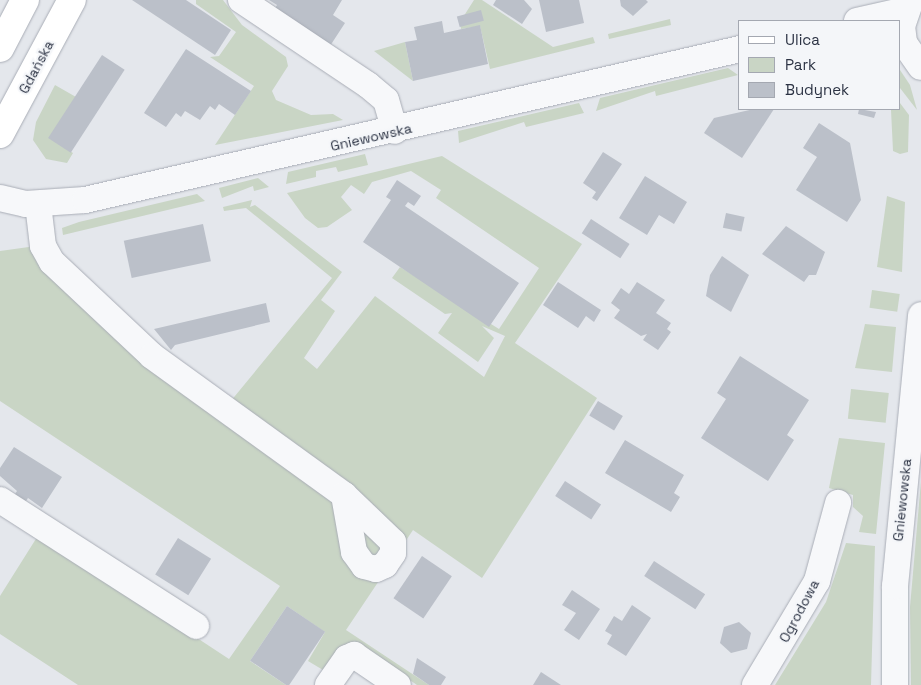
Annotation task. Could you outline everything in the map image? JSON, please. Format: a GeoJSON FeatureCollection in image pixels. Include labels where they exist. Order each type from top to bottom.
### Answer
{"type":"FeatureCollection","features":[{"type":"Feature","properties":{"kind":"main road"},"geometry":{"type":"LineString","coordinates":[[0,48],[25,0]]}},
{"type":"Feature","properties":{"kind":"main road","name":"Gdańska"},"geometry":{"type":"LineString","coordinates":[[0,134],[72,0]]}},
{"type":"Feature","properties":{"kind":"street"},"geometry":{"type":"LineString","coordinates":[[241,0],[368,85],[386,100],[395,131]]}},
{"type":"Feature","properties":{"kind":"street"},"geometry":{"type":"LineString","coordinates":[[860,20],[908,5],[902,43],[921,67]]}},
{"type":"Feature","properties":{"kind":"street","name":"Gniewowska"},"geometry":{"type":"LineString","coordinates":[[0,198],[38,204],[85,200],[395,131],[738,49]]}},
{"type":"Feature","properties":{"kind":"street"},"geometry":{"type":"LineString","coordinates":[[38,204],[42,246],[52,262],[122,331],[344,495]]}},
{"type":"Feature","properties":{"kind":"street","name":"Gniewowska"},"geometry":{"type":"LineString","coordinates":[[895,685],[895,586],[921,315]]}},
{"type":"Feature","properties":{"kind":"street"},"geometry":{"type":"LineString","coordinates":[[0,500],[196,626]]}},
{"type":"Feature","properties":{"kind":"street","name":"Ogrodowa"},"geometry":{"type":"LineString","coordinates":[[755,685],[817,581],[838,503]]}},
{"type":"Feature","properties":{"kind":"street"},"geometry":{"type":"LineString","coordinates":[[328,685],[346,658],[354,655],[398,685]]}},
{"type":"Feature","properties":{"kind":"green space"},"geometry":{"type":"Polygon","coordinates":[[[196,0],[223,0],[242,25],[286,57],[288,66],[272,91],[276,100],[311,115],[333,114],[343,120],[215,145],[254,86],[210,57],[219,56],[236,32],[196,4],[196,0]]]}},
{"type":"Feature","properties":{"kind":"green space"},"geometry":{"type":"Polygon","coordinates":[[[474,0],[482,0],[553,47],[593,37],[595,43],[490,69],[480,26],[461,29],[460,22],[474,0]]]}},
{"type":"Feature","properties":{"kind":"green space"},"geometry":{"type":"Polygon","coordinates":[[[670,19],[671,25],[609,39],[608,34],[670,19]]]}},
{"type":"Feature","properties":{"kind":"green space"},"geometry":{"type":"Polygon","coordinates":[[[405,42],[413,81],[374,51],[405,42]]]}},
{"type":"Feature","properties":{"kind":"green space"},"geometry":{"type":"Polygon","coordinates":[[[728,68],[738,75],[656,96],[655,91],[596,111],[600,98],[728,68]]]}},
{"type":"Feature","properties":{"kind":"green space"},"geometry":{"type":"Polygon","coordinates":[[[901,72],[910,85],[917,110],[901,89],[901,72]]]}},
{"type":"Feature","properties":{"kind":"green space"},"geometry":{"type":"Polygon","coordinates":[[[55,85],[76,97],[50,138],[73,153],[67,163],[46,159],[33,140],[36,122],[55,85]]]}},
{"type":"Feature","properties":{"kind":"green space"},"geometry":{"type":"Polygon","coordinates":[[[579,103],[584,113],[526,127],[524,122],[459,143],[458,131],[579,103]]]}},
{"type":"Feature","properties":{"kind":"green space"},"geometry":{"type":"Polygon","coordinates":[[[901,104],[909,115],[908,152],[900,154],[893,151],[891,110],[901,110],[901,104]]]}},
{"type":"Feature","properties":{"kind":"green space"},"geometry":{"type":"Polygon","coordinates":[[[365,154],[368,165],[338,172],[336,167],[316,171],[316,177],[286,184],[288,172],[365,154]]]}},
{"type":"Feature","properties":{"kind":"green space"},"geometry":{"type":"Polygon","coordinates":[[[442,156],[582,244],[515,343],[597,398],[482,578],[413,530],[346,630],[429,685],[417,685],[357,644],[323,670],[308,661],[325,632],[287,606],[250,661],[286,685],[78,685],[0,634],[0,596],[39,534],[229,659],[280,586],[0,401],[0,251],[36,246],[119,320],[230,402],[332,278],[246,208],[224,211],[223,207],[252,200],[250,207],[255,205],[342,272],[321,300],[335,311],[304,358],[317,369],[375,296],[484,377],[505,336],[482,326],[494,338],[478,362],[438,333],[452,313],[445,314],[392,278],[400,267],[499,329],[539,268],[436,198],[441,190],[411,171],[372,182],[364,194],[351,185],[341,197],[352,210],[327,227],[318,228],[305,218],[287,193],[442,156]]]}},
{"type":"Feature","properties":{"kind":"green space"},"geometry":{"type":"Polygon","coordinates":[[[258,178],[269,187],[254,191],[253,186],[222,198],[219,188],[258,178]]]}},
{"type":"Feature","properties":{"kind":"green space"},"geometry":{"type":"Polygon","coordinates":[[[197,194],[205,201],[63,235],[62,228],[79,222],[197,194]]]}},
{"type":"Feature","properties":{"kind":"green space"},"geometry":{"type":"Polygon","coordinates":[[[887,196],[905,202],[902,272],[877,267],[887,196]]]}},
{"type":"Feature","properties":{"kind":"green space"},"geometry":{"type":"Polygon","coordinates":[[[872,290],[900,294],[897,312],[869,308],[872,290]]]}},
{"type":"Feature","properties":{"kind":"green space"},"geometry":{"type":"Polygon","coordinates":[[[865,324],[896,327],[892,372],[855,368],[865,324]]]}},
{"type":"Feature","properties":{"kind":"green space"},"geometry":{"type":"Polygon","coordinates":[[[851,389],[889,393],[886,423],[848,419],[851,389]]]}},
{"type":"Feature","properties":{"kind":"green space"},"geometry":{"type":"Polygon","coordinates":[[[839,438],[885,443],[876,534],[859,532],[863,516],[853,507],[853,495],[829,488],[839,438]]]}},
{"type":"Feature","properties":{"kind":"green space"},"geometry":{"type":"Polygon","coordinates":[[[921,481],[921,685],[911,685],[910,607],[921,481]]]}},
{"type":"Feature","properties":{"kind":"green space"},"geometry":{"type":"Polygon","coordinates":[[[846,543],[875,546],[871,685],[775,685],[826,602],[846,543]]]}},
{"type":"Feature","properties":{"kind":"building"},"geometry":{"type":"Polygon","coordinates":[[[132,0],[186,0],[231,30],[215,55],[132,0]]]}},
{"type":"Feature","properties":{"kind":"building"},"geometry":{"type":"Polygon","coordinates":[[[269,0],[342,0],[333,15],[345,23],[330,46],[274,10],[277,5],[269,0]]]}},
{"type":"Feature","properties":{"kind":"building"},"geometry":{"type":"Polygon","coordinates":[[[496,0],[524,0],[532,9],[522,24],[493,5],[496,0]]]}},
{"type":"Feature","properties":{"kind":"building"},"geometry":{"type":"Polygon","coordinates":[[[539,0],[579,0],[584,23],[546,32],[539,0]]]}},
{"type":"Feature","properties":{"kind":"building"},"geometry":{"type":"Polygon","coordinates":[[[620,0],[646,0],[648,2],[633,16],[621,6],[620,0]]]}},
{"type":"Feature","properties":{"kind":"building"},"geometry":{"type":"Polygon","coordinates":[[[481,10],[484,21],[460,27],[457,16],[481,10]]]}},
{"type":"Feature","properties":{"kind":"building"},"geometry":{"type":"Polygon","coordinates":[[[442,21],[444,33],[480,25],[488,64],[413,81],[405,42],[417,40],[414,27],[442,21]]]}},
{"type":"Feature","properties":{"kind":"building"},"geometry":{"type":"Polygon","coordinates":[[[186,49],[251,91],[235,115],[219,104],[215,110],[210,106],[200,120],[185,111],[181,117],[176,113],[166,127],[144,113],[186,49]]]}},
{"type":"Feature","properties":{"kind":"building"},"geometry":{"type":"Polygon","coordinates":[[[102,55],[125,70],[71,153],[48,138],[102,55]]]}},
{"type":"Feature","properties":{"kind":"building"},"geometry":{"type":"Polygon","coordinates":[[[750,110],[773,110],[742,158],[704,133],[714,118],[750,110]]]}},
{"type":"Feature","properties":{"kind":"building"},"geometry":{"type":"Polygon","coordinates":[[[859,110],[876,112],[874,118],[858,114],[859,110]]]}},
{"type":"Feature","properties":{"kind":"building"},"geometry":{"type":"Polygon","coordinates":[[[819,123],[850,143],[861,200],[847,222],[796,190],[817,157],[803,148],[819,123]]]}},
{"type":"Feature","properties":{"kind":"building"},"geometry":{"type":"Polygon","coordinates":[[[603,152],[622,164],[597,201],[592,198],[596,192],[583,183],[603,152]]]}},
{"type":"Feature","properties":{"kind":"building"},"geometry":{"type":"Polygon","coordinates":[[[645,176],[687,202],[674,224],[659,215],[647,235],[619,218],[645,176]]]}},
{"type":"Feature","properties":{"kind":"building"},"geometry":{"type":"Polygon","coordinates":[[[397,180],[421,196],[414,206],[408,202],[405,206],[519,283],[489,327],[363,242],[391,200],[386,197],[397,180]]]}},
{"type":"Feature","properties":{"kind":"building"},"geometry":{"type":"Polygon","coordinates":[[[726,213],[745,217],[741,232],[723,228],[726,213]]]}},
{"type":"Feature","properties":{"kind":"building"},"geometry":{"type":"Polygon","coordinates":[[[591,219],[630,244],[620,258],[582,233],[591,219]]]}},
{"type":"Feature","properties":{"kind":"building"},"geometry":{"type":"Polygon","coordinates":[[[203,224],[211,261],[132,278],[124,241],[203,224]]]}},
{"type":"Feature","properties":{"kind":"building"},"geometry":{"type":"Polygon","coordinates":[[[786,226],[825,252],[816,275],[809,275],[804,282],[762,254],[786,226]]]}},
{"type":"Feature","properties":{"kind":"building"},"geometry":{"type":"Polygon","coordinates":[[[722,256],[749,275],[731,312],[706,296],[710,275],[722,256]]]}},
{"type":"Feature","properties":{"kind":"building"},"geometry":{"type":"Polygon","coordinates":[[[558,282],[601,310],[594,322],[586,316],[578,328],[543,305],[558,282]]]}},
{"type":"Feature","properties":{"kind":"building"},"geometry":{"type":"Polygon","coordinates":[[[637,282],[665,300],[656,313],[671,323],[667,329],[671,332],[658,350],[643,340],[647,334],[641,336],[614,318],[620,310],[611,303],[621,288],[629,294],[637,282]]]}},
{"type":"Feature","properties":{"kind":"building"},"geometry":{"type":"Polygon","coordinates":[[[266,303],[270,322],[175,345],[171,350],[154,329],[266,303]]]}},
{"type":"Feature","properties":{"kind":"building"},"geometry":{"type":"Polygon","coordinates":[[[740,356],[809,400],[787,435],[794,440],[768,481],[701,438],[726,399],[717,393],[740,356]]]}},
{"type":"Feature","properties":{"kind":"building"},"geometry":{"type":"Polygon","coordinates":[[[598,401],[623,416],[614,431],[589,416],[598,401]]]}},
{"type":"Feature","properties":{"kind":"building"},"geometry":{"type":"Polygon","coordinates":[[[625,440],[684,475],[674,493],[680,497],[671,512],[605,473],[625,440]]]}},
{"type":"Feature","properties":{"kind":"building"},"geometry":{"type":"Polygon","coordinates":[[[14,447],[62,477],[42,508],[28,498],[24,504],[13,497],[17,491],[0,476],[0,468],[14,447]]]}},
{"type":"Feature","properties":{"kind":"building"},"geometry":{"type":"Polygon","coordinates":[[[565,481],[601,504],[591,520],[555,496],[565,481]]]}},
{"type":"Feature","properties":{"kind":"building"},"geometry":{"type":"Polygon","coordinates":[[[178,538],[211,559],[188,595],[155,574],[178,538]]]}},
{"type":"Feature","properties":{"kind":"building"},"geometry":{"type":"Polygon","coordinates":[[[422,556],[452,576],[423,618],[393,598],[422,556]]]}},
{"type":"Feature","properties":{"kind":"building"},"geometry":{"type":"Polygon","coordinates":[[[654,561],[705,594],[695,609],[644,576],[654,561]]]}},
{"type":"Feature","properties":{"kind":"building"},"geometry":{"type":"Polygon","coordinates":[[[572,590],[600,609],[579,640],[564,630],[576,613],[562,605],[572,590]]]}},
{"type":"Feature","properties":{"kind":"building"},"geometry":{"type":"Polygon","coordinates":[[[632,605],[651,618],[626,656],[607,644],[612,635],[605,631],[614,616],[622,621],[632,605]]]}},
{"type":"Feature","properties":{"kind":"building"},"geometry":{"type":"Polygon","coordinates":[[[287,606],[325,632],[289,685],[286,685],[250,661],[287,606]]]}},
{"type":"Feature","properties":{"kind":"building"},"geometry":{"type":"Polygon","coordinates":[[[739,622],[751,633],[747,649],[731,653],[720,643],[724,627],[739,622]]]}},
{"type":"Feature","properties":{"kind":"building"},"geometry":{"type":"Polygon","coordinates":[[[417,658],[446,677],[441,685],[429,685],[413,674],[417,658]]]}},
{"type":"Feature","properties":{"kind":"building"},"geometry":{"type":"Polygon","coordinates":[[[541,672],[561,685],[533,685],[541,672]]]}}]}
